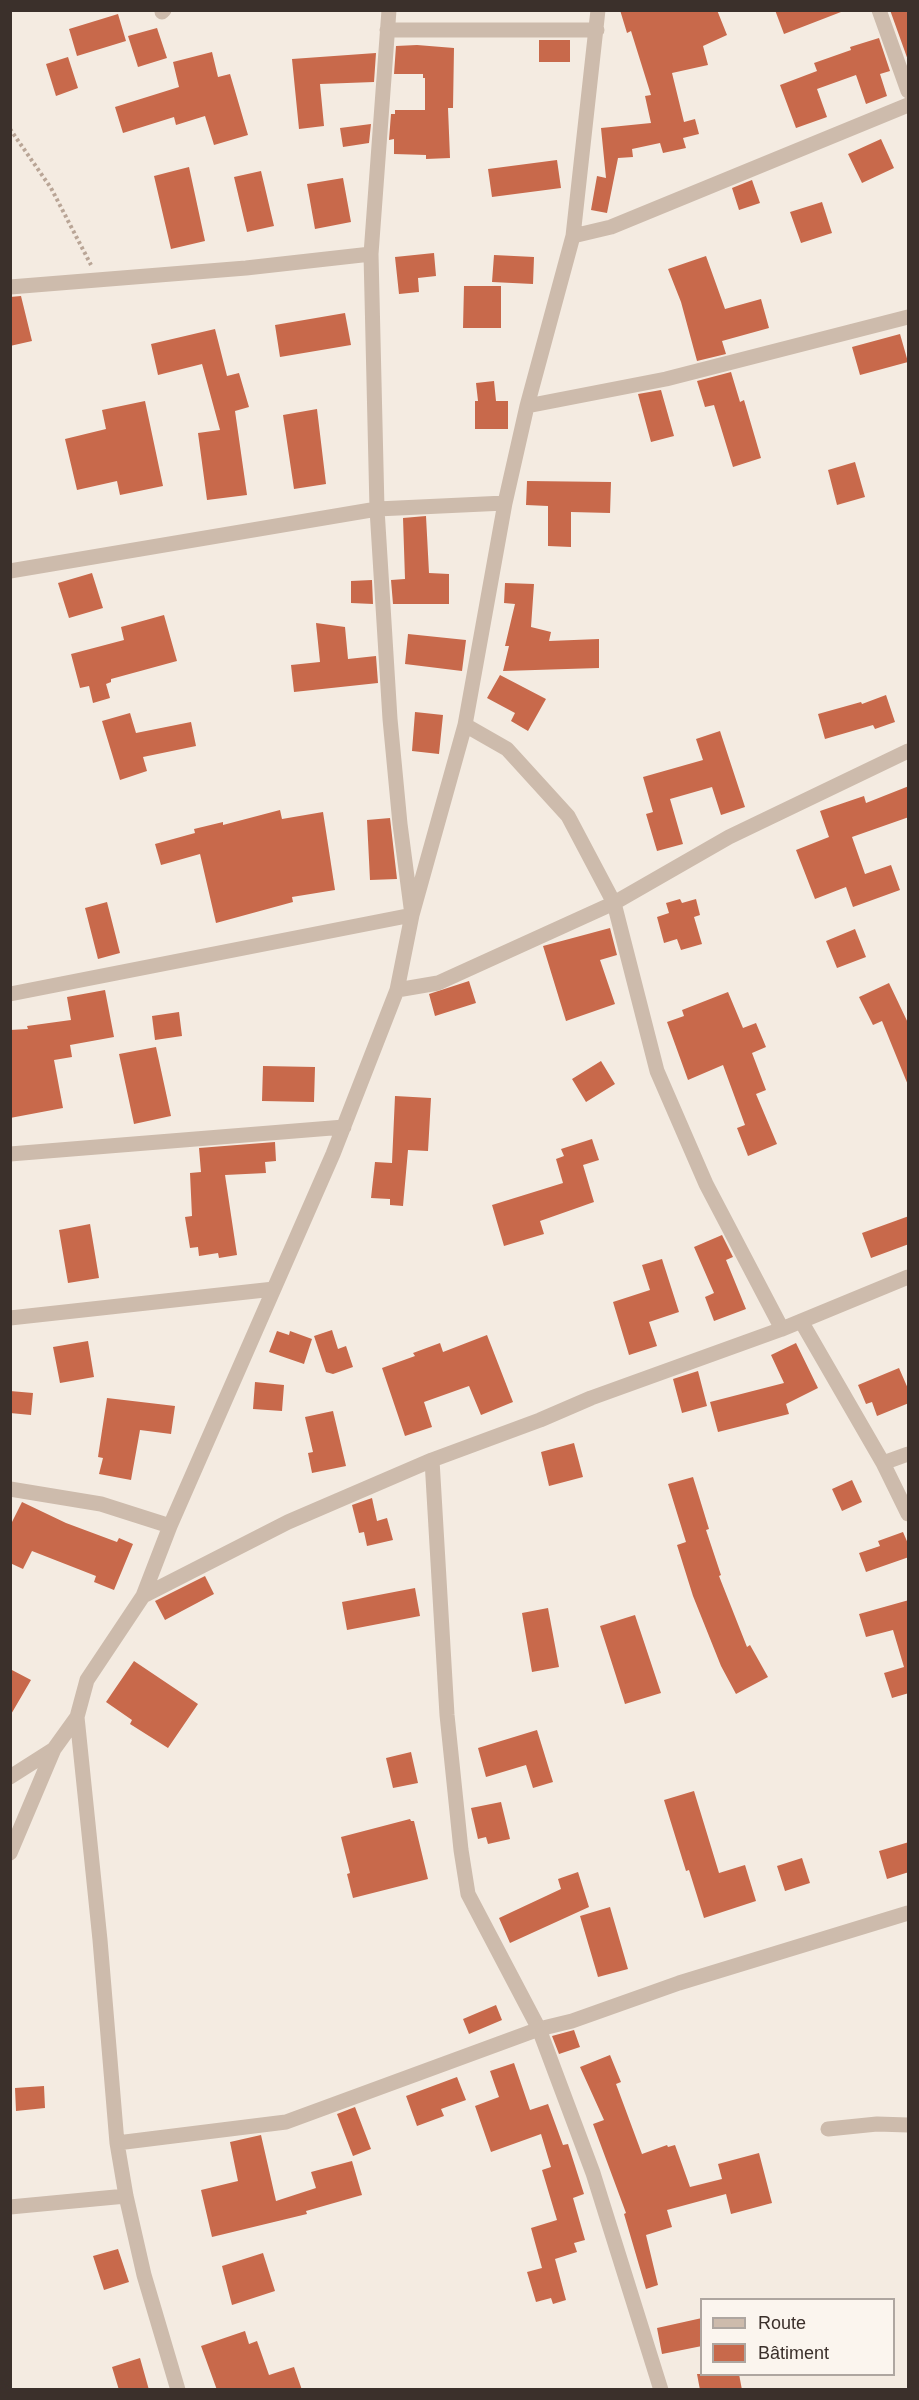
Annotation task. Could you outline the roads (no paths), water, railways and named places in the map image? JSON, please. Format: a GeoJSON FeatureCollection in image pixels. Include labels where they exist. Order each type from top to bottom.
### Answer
{"type":"FeatureCollection","features":[{"type":"Feature","properties":{"kind":"street"},"geometry":{"type":"LineString","coordinates":[[389,10],[371,254],[377,509],[390,719],[412,915]]}},
{"type":"Feature","properties":{"kind":"street"},"geometry":{"type":"LineString","coordinates":[[10,1853],[54,1749],[77,1717],[87,1680],[143,1596],[170,1526],[344,1127],[397,990],[412,915],[465,725],[505,503],[527,406],[573,236],[598,10]]}},
{"type":"Feature","properties":{"kind":"street"},"geometry":{"type":"LineString","coordinates":[[879,10],[909,91]]}},
{"type":"Feature","properties":{"kind":"street"},"geometry":{"type":"LineString","coordinates":[[387,30],[597,30]]}},
{"type":"Feature","properties":{"kind":"street"},"geometry":{"type":"LineString","coordinates":[[573,236],[611,226],[909,105]]}},
{"type":"Feature","properties":{"kind":"street"},"geometry":{"type":"LineString","coordinates":[[10,287],[246,268],[371,254]]}},
{"type":"Feature","properties":{"kind":"street"},"geometry":{"type":"LineString","coordinates":[[527,406],[666,379],[909,316]]}},
{"type":"Feature","properties":{"kind":"street"},"geometry":{"type":"LineString","coordinates":[[10,571],[377,509],[505,503]]}},
{"type":"Feature","properties":{"kind":"street"},"geometry":{"type":"LineString","coordinates":[[465,725],[507,749],[568,816],[614,903],[657,1071],[706,1185],[782,1329]]}},
{"type":"Feature","properties":{"kind":"street"},"geometry":{"type":"LineString","coordinates":[[397,990],[438,983],[614,903],[729,837],[909,751]]}},
{"type":"Feature","properties":{"kind":"street"},"geometry":{"type":"LineString","coordinates":[[10,994],[412,915]]}},
{"type":"Feature","properties":{"kind":"street"},"geometry":{"type":"LineString","coordinates":[[10,1154],[344,1127]]}},
{"type":"Feature","properties":{"kind":"street"},"geometry":{"type":"LineString","coordinates":[[143,1596],[288,1522],[432,1461],[591,1398],[782,1329],[909,1277]]}},
{"type":"Feature","properties":{"kind":"street"},"geometry":{"type":"LineString","coordinates":[[10,1318],[274,1288]]}},
{"type":"Feature","properties":{"kind":"street"},"geometry":{"type":"LineString","coordinates":[[801,1321],[883,1463],[909,1514]]}},
{"type":"Feature","properties":{"kind":"street"},"geometry":{"type":"LineString","coordinates":[[883,1463],[909,1454]]}},
{"type":"Feature","properties":{"kind":"street"},"geometry":{"type":"LineString","coordinates":[[432,1461],[447,1715],[461,1850],[468,1894],[539,2029],[593,2173],[661,2390]]}},
{"type":"Feature","properties":{"kind":"street"},"geometry":{"type":"LineString","coordinates":[[10,1489],[101,1503],[170,1526]]}},
{"type":"Feature","properties":{"kind":"street"},"geometry":{"type":"LineString","coordinates":[[77,1717],[100,1940],[117,2143],[126,2196],[144,2275],[178,2390]]}},
{"type":"Feature","properties":{"kind":"street"},"geometry":{"type":"LineString","coordinates":[[10,1777],[54,1749]]}},
{"type":"Feature","properties":{"kind":"street"},"geometry":{"type":"LineString","coordinates":[[117,2143],[286,2122],[539,2029],[572,2021],[679,1983],[909,1912]]}},
{"type":"Feature","properties":{"kind":"street"},"geometry":{"type":"LineString","coordinates":[[828,2129],[877,2124],[909,2124]]}},
{"type":"Feature","properties":{"kind":"street"},"geometry":{"type":"LineString","coordinates":[[10,2207],[126,2196]]}}]}
